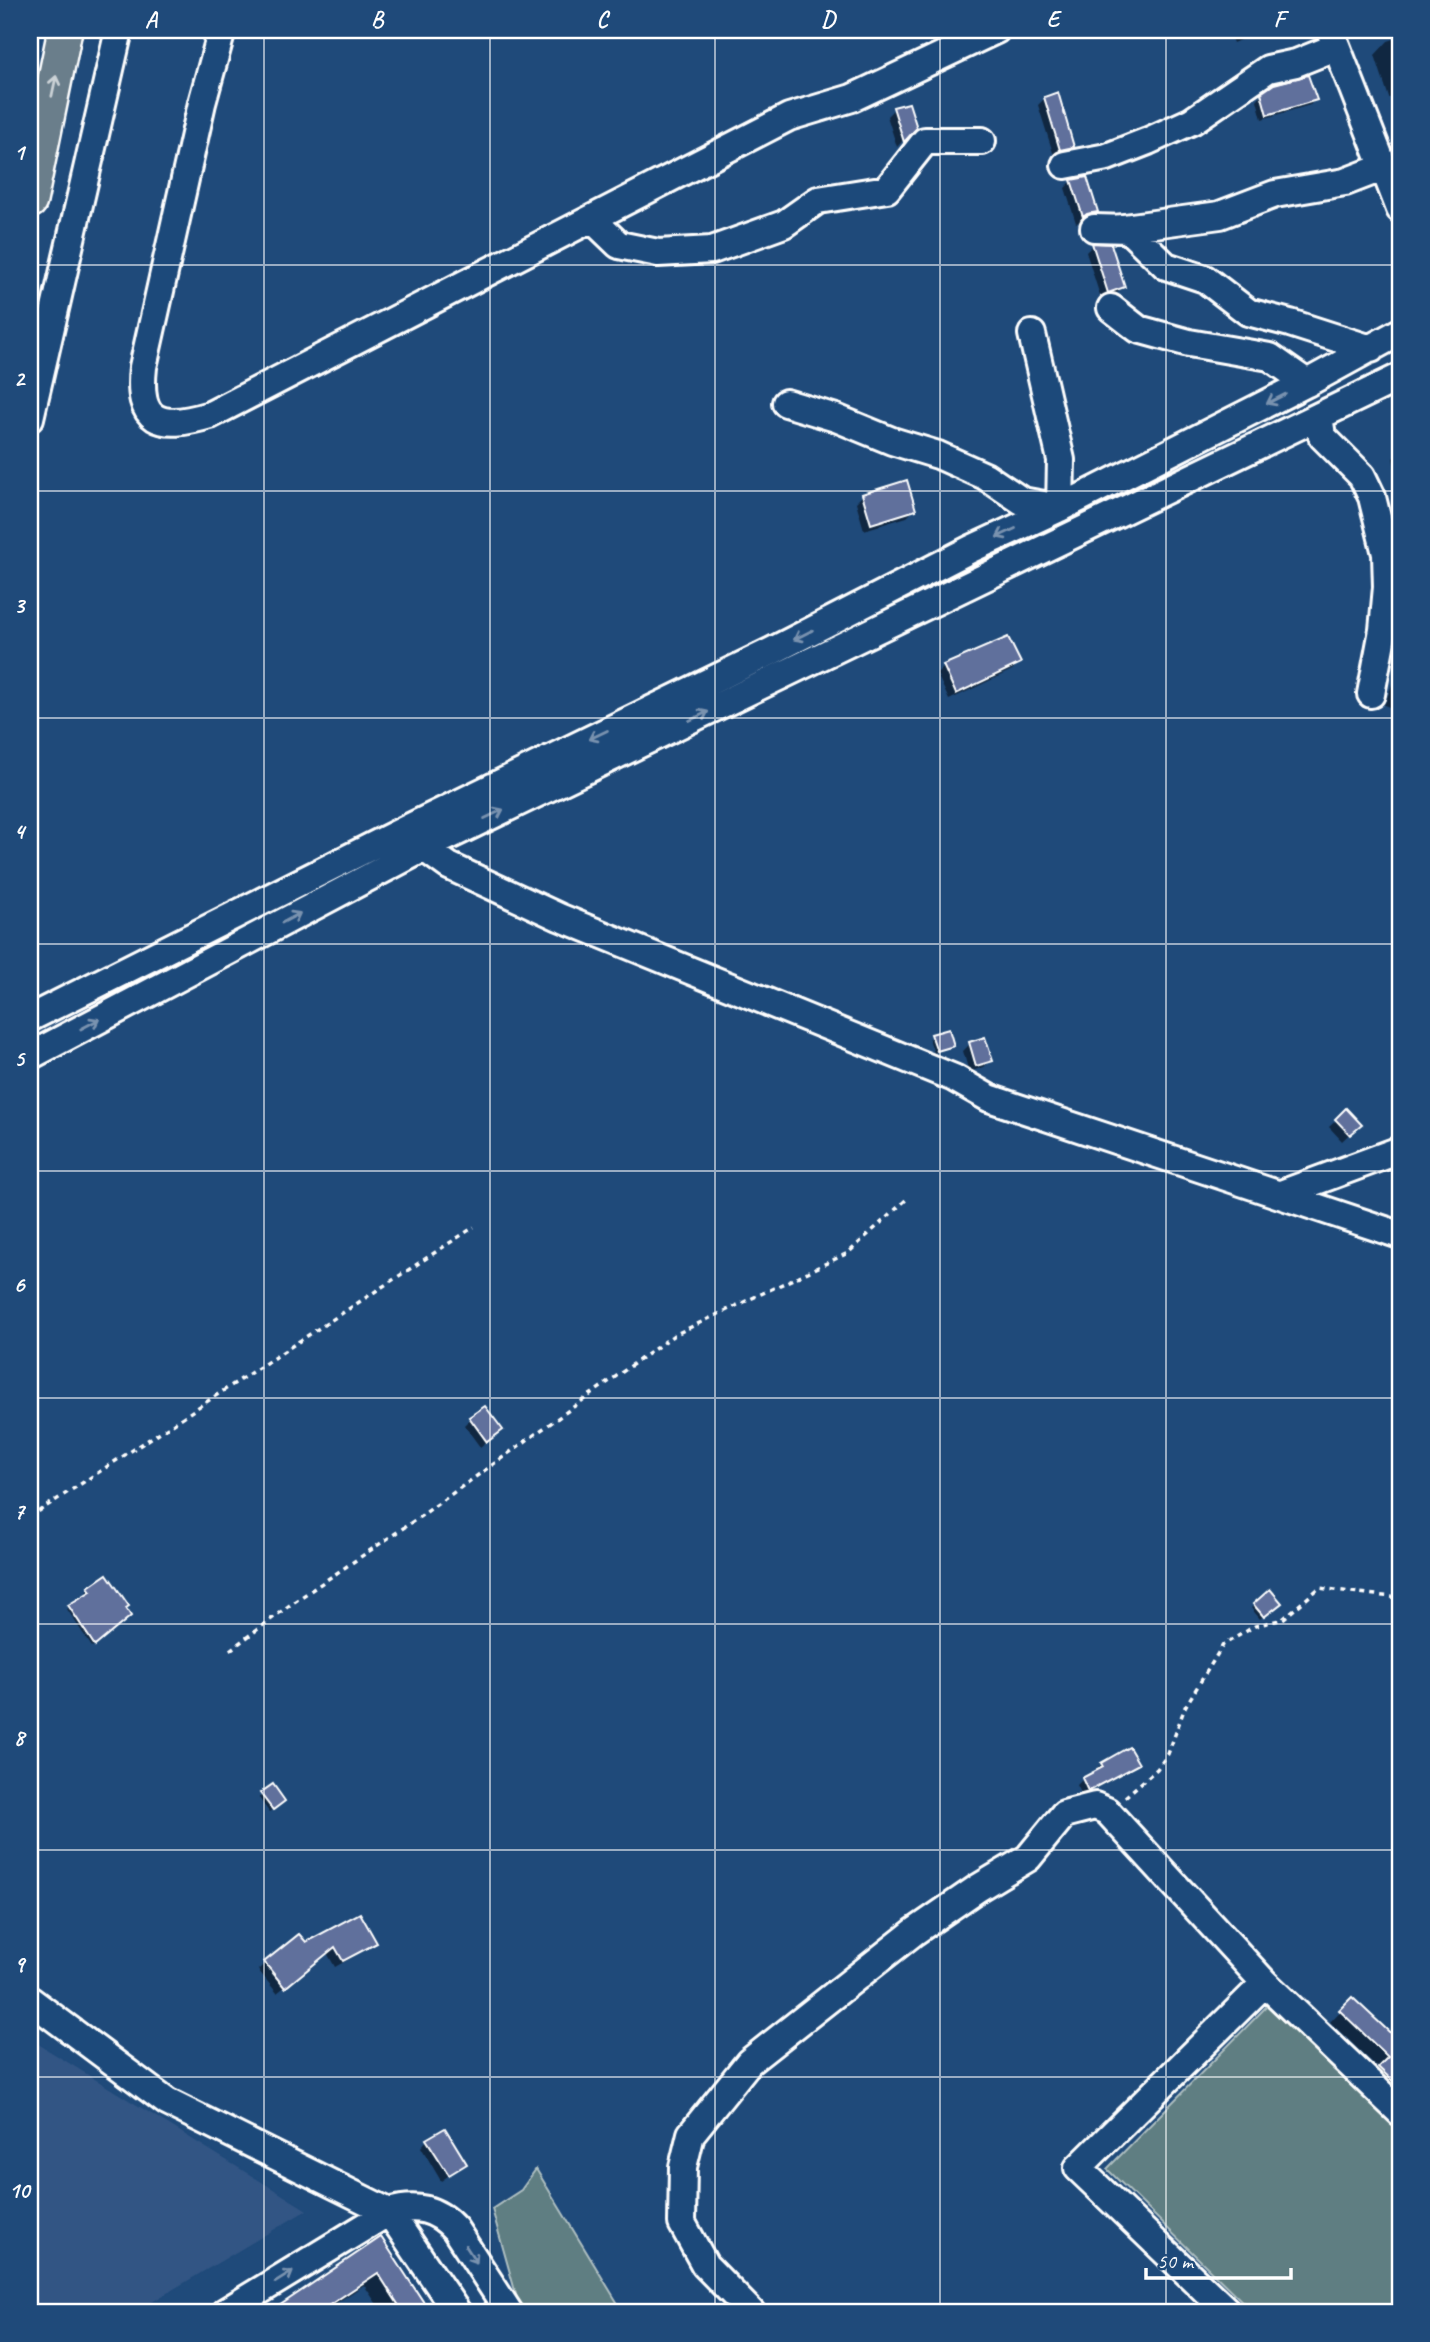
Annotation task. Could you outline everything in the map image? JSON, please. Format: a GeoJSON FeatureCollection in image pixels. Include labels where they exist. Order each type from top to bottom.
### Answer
{"type":"FeatureCollection","features":[{"type":"Feature","properties":{"kind":"main road"},"geometry":{"type":"LineString","coordinates":[[30,201],[65,30]]}},
{"type":"Feature","properties":{"kind":"street"},"geometry":{"type":"LineString","coordinates":[[30,418],[119,30]]}},
{"type":"Feature","properties":{"kind":"street"},"geometry":{"type":"LineString","coordinates":[[222,30],[202,103],[143,367],[140,391],[147,411],[158,419],[176,422],[210,415],[789,117],[852,98],[964,37],[996,30]]}},
{"type":"Feature","properties":{"kind":"street"},"geometry":{"type":"LineString","coordinates":[[1065,165],[1107,157],[1192,121],[1268,69],[1296,63],[1333,39],[1399,203]]}},
{"type":"Feature","properties":{"kind":"street"},"geometry":{"type":"LineString","coordinates":[[593,220],[619,245],[658,253],[712,250],[784,224],[818,200],[887,189],[925,141],[982,141]]}},
{"type":"Feature","properties":{"kind":"street"},"geometry":{"type":"LineString","coordinates":[[1371,349],[1248,312],[1205,279],[1166,266],[1128,229],[1105,228],[1220,215],[1275,194],[1345,182],[1384,167]]}},
{"type":"Feature","properties":{"kind":"street"},"geometry":{"type":"LineString","coordinates":[[1111,308],[1138,329],[1189,343],[1270,357],[1307,383]]}},
{"type":"Feature","properties":{"kind":"street"},"geometry":{"type":"LineString","coordinates":[[30,1018],[410,827],[772,651],[971,549],[1060,508],[1307,383],[1400,332]]}},
{"type":"Feature","properties":{"kind":"street"},"geometry":{"type":"LineString","coordinates":[[1032,334],[1060,460],[1060,508]]}},
{"type":"Feature","properties":{"kind":"street"},"geometry":{"type":"LineString","coordinates":[[30,1056],[425,848],[1400,377]]}},
{"type":"Feature","properties":{"kind":"street"},"geometry":{"type":"LineString","coordinates":[[786,403],[938,455],[985,476],[1022,501],[1060,508]]}},
{"type":"Feature","properties":{"kind":"street"},"geometry":{"type":"LineString","coordinates":[[1320,416],[1322,436],[1362,476],[1372,497],[1386,554],[1387,587],[1383,630],[1371,694]]}},
{"type":"Feature","properties":{"kind":"street"},"geometry":{"type":"LineString","coordinates":[[425,848],[449,866],[559,917],[954,1078],[989,1098],[1400,1235]]}},
{"type":"Feature","properties":{"kind":"street"},"geometry":{"type":"LineString","coordinates":[[1281,1194],[1400,1150]]}},
{"type":"Feature","properties":{"kind":"street"},"geometry":{"type":"LineString","coordinates":[[751,2312],[705,2265],[682,2223],[683,2167],[691,2134],[749,2062],[914,1932],[1028,1858],[1064,1814],[1095,1806],[1107,1811],[1265,1983],[1400,2112]]}},
{"type":"Feature","properties":{"kind":"street"},"geometry":{"type":"LineString","coordinates":[[1228,2312],[1078,2168],[1265,1983]]}},
{"type":"Feature","properties":{"kind":"street"},"geometry":{"type":"LineString","coordinates":[[30,2000],[167,2102],[389,2212],[457,2312]]}},
{"type":"Feature","properties":{"kind":"street"},"geometry":{"type":"LineString","coordinates":[[225,2312],[389,2212],[403,2207],[418,2207],[445,2218],[509,2312]]}},
{"type":"Feature","properties":{"kind":"path"},"geometry":{"type":"LineString","coordinates":[[230,1650],[294,1602],[418,1518],[674,1335],[848,1252],[908,1198]]}},
{"type":"Feature","properties":{"kind":"path"},"geometry":{"type":"LineString","coordinates":[[30,1517],[474,1227]]}},
{"type":"Feature","properties":{"kind":"path"},"geometry":{"type":"LineString","coordinates":[[1107,1811],[1138,1788],[1168,1754],[1185,1707],[1223,1645],[1255,1626],[1283,1619],[1319,1588],[1400,1598]]}},
{"type":"Feature","properties":{"kind":"shaded area"},"geometry":{"type":"Polygon","coordinates":[[[30,2039],[307,2210],[135,2312],[30,2312],[30,2039]]]}},
{"type":"Feature","properties":{"kind":"green space"},"geometry":{"type":"Polygon","coordinates":[[[1270,2003],[1400,2131],[1400,2312],[1253,2312],[1107,2169],[1270,2003]]]}},
{"type":"Feature","properties":{"kind":"green space"},"geometry":{"type":"Polygon","coordinates":[[[536,2169],[623,2312],[526,2312],[517,2298],[492,2209],[521,2190],[536,2169]]]}},
{"type":"Feature","properties":{"kind":"building"},"geometry":{"type":"Polygon","coordinates":[[[1308,75],[1317,100],[1267,115],[1261,93],[1274,84],[1308,75]]]}},
{"type":"Feature","properties":{"kind":"building"},"geometry":{"type":"Polygon","coordinates":[[[1058,92],[1074,147],[1060,150],[1044,97],[1058,92]]]}},
{"type":"Feature","properties":{"kind":"building"},"geometry":{"type":"Polygon","coordinates":[[[909,103],[917,128],[904,142],[893,107],[909,103]]]}},
{"type":"Feature","properties":{"kind":"building"},"geometry":{"type":"Polygon","coordinates":[[[1087,177],[1098,212],[1083,217],[1071,180],[1087,177]]]}},
{"type":"Feature","properties":{"kind":"building"},"geometry":{"type":"Polygon","coordinates":[[[1092,243],[1111,244],[1125,287],[1108,293],[1092,243]]]}},
{"type":"Feature","properties":{"kind":"building"},"geometry":{"type":"Polygon","coordinates":[[[907,480],[916,510],[871,524],[862,494],[907,480]]]}},
{"type":"Feature","properties":{"kind":"building"},"geometry":{"type":"Polygon","coordinates":[[[1008,637],[1021,663],[956,694],[943,665],[1008,637]]]}},
{"type":"Feature","properties":{"kind":"building"},"geometry":{"type":"Polygon","coordinates":[[[949,1029],[954,1046],[937,1051],[931,1034],[949,1029]]]}},
{"type":"Feature","properties":{"kind":"building"},"geometry":{"type":"Polygon","coordinates":[[[985,1037],[993,1061],[976,1066],[969,1042],[985,1037]]]}},
{"type":"Feature","properties":{"kind":"building"},"geometry":{"type":"Polygon","coordinates":[[[1346,1108],[1362,1125],[1350,1135],[1335,1119],[1346,1108]]]}},
{"type":"Feature","properties":{"kind":"building"},"geometry":{"type":"Polygon","coordinates":[[[485,1406],[503,1430],[487,1442],[469,1417],[485,1406]]]}},
{"type":"Feature","properties":{"kind":"building"},"geometry":{"type":"Polygon","coordinates":[[[107,1574],[129,1606],[126,1608],[131,1616],[95,1646],[68,1605],[91,1591],[88,1587],[107,1574]]]}},
{"type":"Feature","properties":{"kind":"building"},"geometry":{"type":"Polygon","coordinates":[[[1270,1589],[1282,1603],[1264,1617],[1253,1604],[1270,1589]]]}},
{"type":"Feature","properties":{"kind":"building"},"geometry":{"type":"Polygon","coordinates":[[[1129,1747],[1139,1764],[1088,1791],[1082,1778],[1103,1767],[1101,1763],[1129,1747]]]}},
{"type":"Feature","properties":{"kind":"building"},"geometry":{"type":"Polygon","coordinates":[[[273,1784],[285,1801],[273,1810],[260,1793],[273,1784]]]}},
{"type":"Feature","properties":{"kind":"building"},"geometry":{"type":"Polygon","coordinates":[[[360,1913],[377,1943],[343,1961],[335,1947],[285,1988],[264,1962],[299,1934],[306,1942],[360,1913]]]}},
{"type":"Feature","properties":{"kind":"building"},"geometry":{"type":"Polygon","coordinates":[[[1352,1997],[1400,2042],[1400,2088],[1378,2067],[1388,2057],[1339,2010],[1352,1997]]]}},
{"type":"Feature","properties":{"kind":"building"},"geometry":{"type":"Polygon","coordinates":[[[445,2128],[467,2164],[449,2175],[426,2139],[445,2128]]]}},
{"type":"Feature","properties":{"kind":"building"},"geometry":{"type":"Polygon","coordinates":[[[381,2237],[430,2312],[403,2312],[378,2273],[319,2312],[270,2312],[381,2237]]]}}]}
